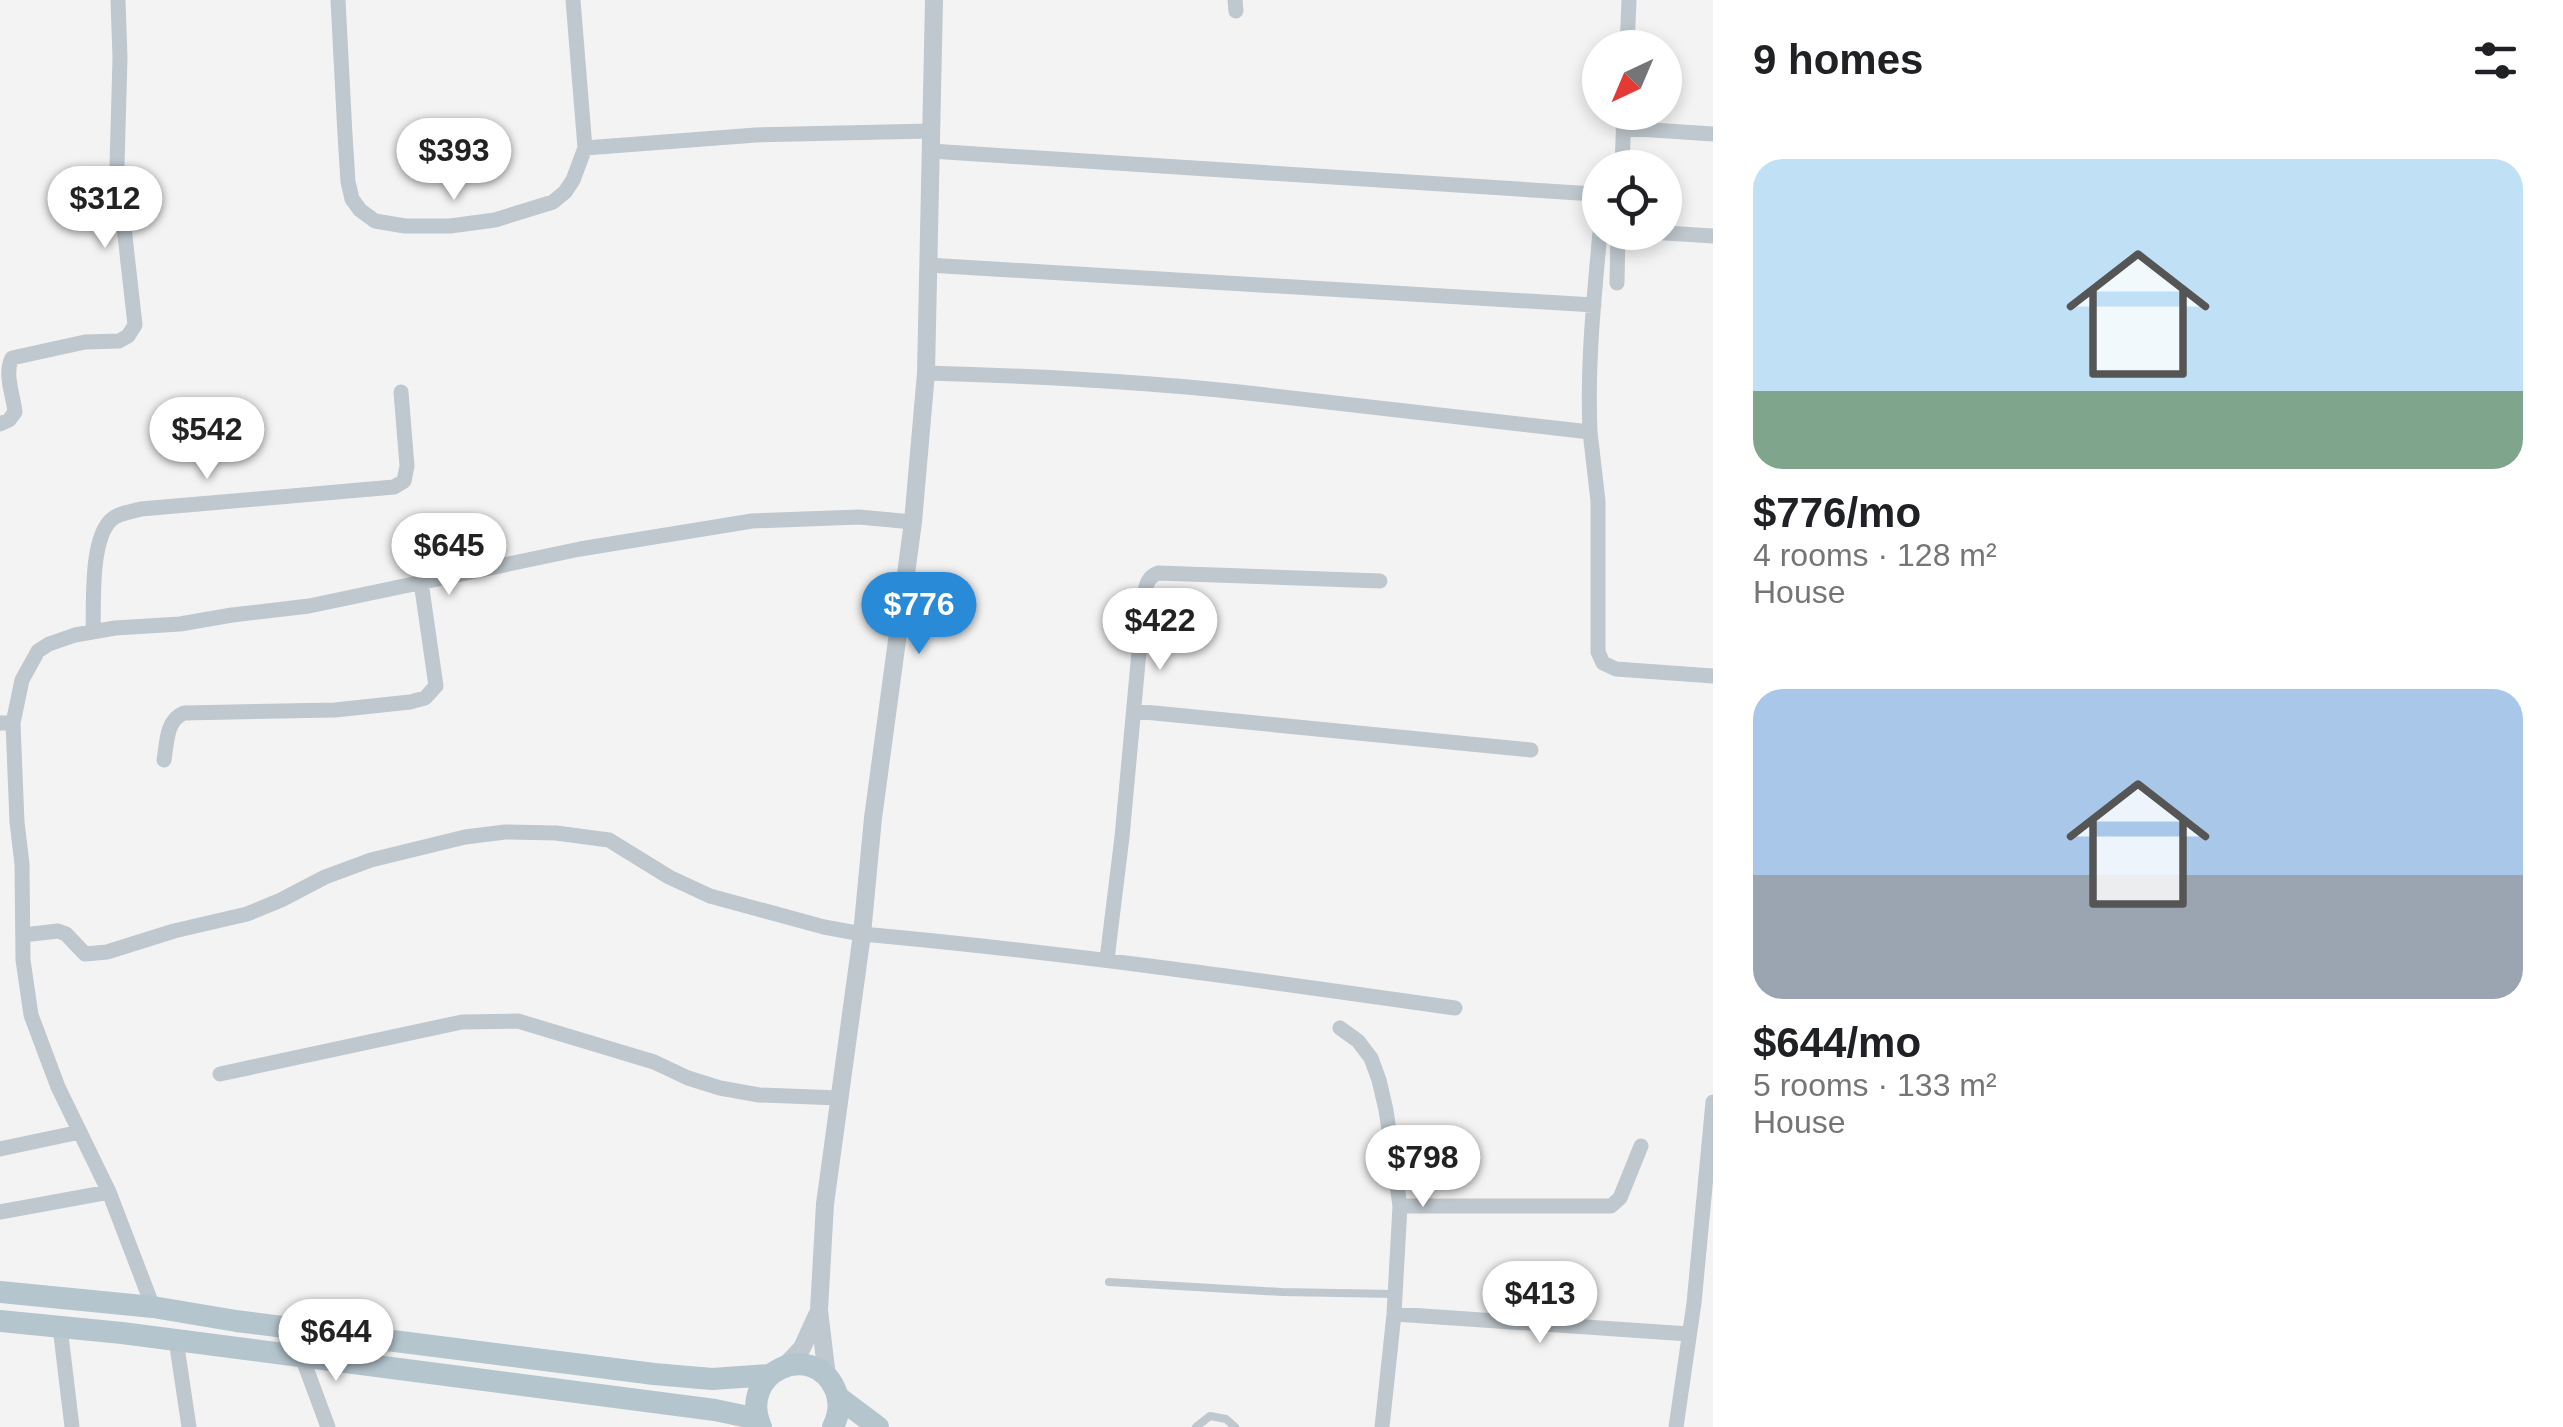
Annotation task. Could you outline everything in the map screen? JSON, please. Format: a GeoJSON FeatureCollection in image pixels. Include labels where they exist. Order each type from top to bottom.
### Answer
{"type":"FeatureCollection","features":[{"type":"Feature","properties":{"kind":"main road"},"geometry":{"type":"LineString","coordinates":[[0,1292],[153,1307],[610,1370],[712,1379],[807,1365],[878,1427]]}},
{"type":"Feature","properties":{"kind":"main road"},"geometry":{"type":"LineString","coordinates":[[0,1321],[715,1410],[748,1417],[760,1426]]}},
{"type":"Feature","properties":{"kind":"main road"},"geometry":{"type":"LineString","coordinates":[[760,1426],[756,1402],[762,1383],[777,1370]]}},
{"type":"Feature","properties":{"kind":"main road"},"geometry":{"type":"LineString","coordinates":[[833,1387],[839,1408],[834,1427]]}},
{"type":"Feature","properties":{"kind":"street"},"geometry":{"type":"LineString","coordinates":[[0,424],[10,420],[15,412],[9,378],[12,358],[86,342],[118,341],[133,331],[135,324],[117,165],[118,0]]}},
{"type":"Feature","properties":{"kind":"street"},"geometry":{"type":"LineString","coordinates":[[338,0],[352,199],[375,221],[405,226],[495,220],[553,202],[565,192],[584,148],[573,0]]}},
{"type":"Feature","properties":{"kind":"street"},"geometry":{"type":"LineString","coordinates":[[833,1387],[819,1310],[825,1204],[862,934],[926,373],[934,0]]}},
{"type":"Feature","properties":{"kind":"street"},"geometry":{"type":"LineString","coordinates":[[1627,30],[1628,0]]}},
{"type":"Feature","properties":{"kind":"street"},"geometry":{"type":"LineString","coordinates":[[1682,129],[1713,134]]}},
{"type":"Feature","properties":{"kind":"street"},"geometry":{"type":"LineString","coordinates":[[584,148],[756,135],[930,130]]}},
{"type":"Feature","properties":{"kind":"street"},"geometry":{"type":"LineString","coordinates":[[932,151],[1582,193]]}},
{"type":"Feature","properties":{"kind":"street"},"geometry":{"type":"LineString","coordinates":[[1682,234],[1713,236]]}},
{"type":"Feature","properties":{"kind":"street"},"geometry":{"type":"LineString","coordinates":[[1599,250],[1589,406],[1598,500],[1598,652],[1603,663],[1616,669],[1713,676]]}},
{"type":"Feature","properties":{"kind":"street"},"geometry":{"type":"LineString","coordinates":[[1617,283],[1618,250]]}},
{"type":"Feature","properties":{"kind":"street"},"geometry":{"type":"LineString","coordinates":[[928,265],[1594,305]]}},
{"type":"Feature","properties":{"kind":"street"},"geometry":{"type":"LineString","coordinates":[[926,373],[1264,395],[1590,432]]}},
{"type":"Feature","properties":{"kind":"street"},"geometry":{"type":"LineString","coordinates":[[94,632],[97,554],[103,530],[113,517],[141,509],[394,487],[404,482],[407,466],[401,392]]}},
{"type":"Feature","properties":{"kind":"street"},"geometry":{"type":"LineString","coordinates":[[153,1307],[109,1192],[31,1016],[22,960],[6,723],[38,651],[75,634],[309,606],[580,549],[752,522],[859,516],[912,522]]}},
{"type":"Feature","properties":{"kind":"street"},"geometry":{"type":"LineString","coordinates":[[1107,959],[1144,597],[1152,575],[1380,581]]}},
{"type":"Feature","properties":{"kind":"street"},"geometry":{"type":"LineString","coordinates":[[164,760],[170,727],[184,713],[335,710],[425,698],[436,686],[420,582]]}},
{"type":"Feature","properties":{"kind":"street"},"geometry":{"type":"LineString","coordinates":[[1134,711],[1531,750]]}},
{"type":"Feature","properties":{"kind":"street"},"geometry":{"type":"LineString","coordinates":[[23,935],[58,931],[85,954],[107,952],[247,914],[371,860],[466,836],[556,832],[609,840],[669,877],[710,896],[824,927],[1107,959],[1455,1008]]}},
{"type":"Feature","properties":{"kind":"street"},"geometry":{"type":"LineString","coordinates":[[220,1074],[462,1022],[518,1021],[654,1062],[720,1088],[839,1098]]}},
{"type":"Feature","properties":{"kind":"street"},"geometry":{"type":"LineString","coordinates":[[1340,1028],[1358,1041],[1371,1058],[1379,1080],[1400,1206],[1382,1427]]}},
{"type":"Feature","properties":{"kind":"street"},"geometry":{"type":"LineString","coordinates":[[1676,1427],[1707,1216],[1713,1102]]}},
{"type":"Feature","properties":{"kind":"street"},"geometry":{"type":"LineString","coordinates":[[0,1149],[80,1132]]}},
{"type":"Feature","properties":{"kind":"street"},"geometry":{"type":"LineString","coordinates":[[1400,1206],[1611,1206],[1620,1198],[1641,1146]]}},
{"type":"Feature","properties":{"kind":"street"},"geometry":{"type":"LineString","coordinates":[[0,1212],[109,1192]]}},
{"type":"Feature","properties":{"kind":"street"},"geometry":{"type":"LineString","coordinates":[[777,1370],[802,1348],[819,1310]]}},
{"type":"Feature","properties":{"kind":"street"},"geometry":{"type":"LineString","coordinates":[[1394,1314],[1689,1334]]}},
{"type":"Feature","properties":{"kind":"street"},"geometry":{"type":"LineString","coordinates":[[60,1326],[72,1427]]}},
{"type":"Feature","properties":{"kind":"street"},"geometry":{"type":"LineString","coordinates":[[176,1340],[189,1427]]}},
{"type":"Feature","properties":{"kind":"street"},"geometry":{"type":"LineString","coordinates":[[302,1357],[328,1427]]}},
{"type":"Feature","properties":{"kind":"lane"},"geometry":{"type":"LineString","coordinates":[[1109,1282],[1395,1294]]}},
{"type":"Feature","properties":{"kind":"lane"},"geometry":{"type":"LineString","coordinates":[[1196,1427],[1210,1416],[1226,1419],[1235,1427]]}}]}
